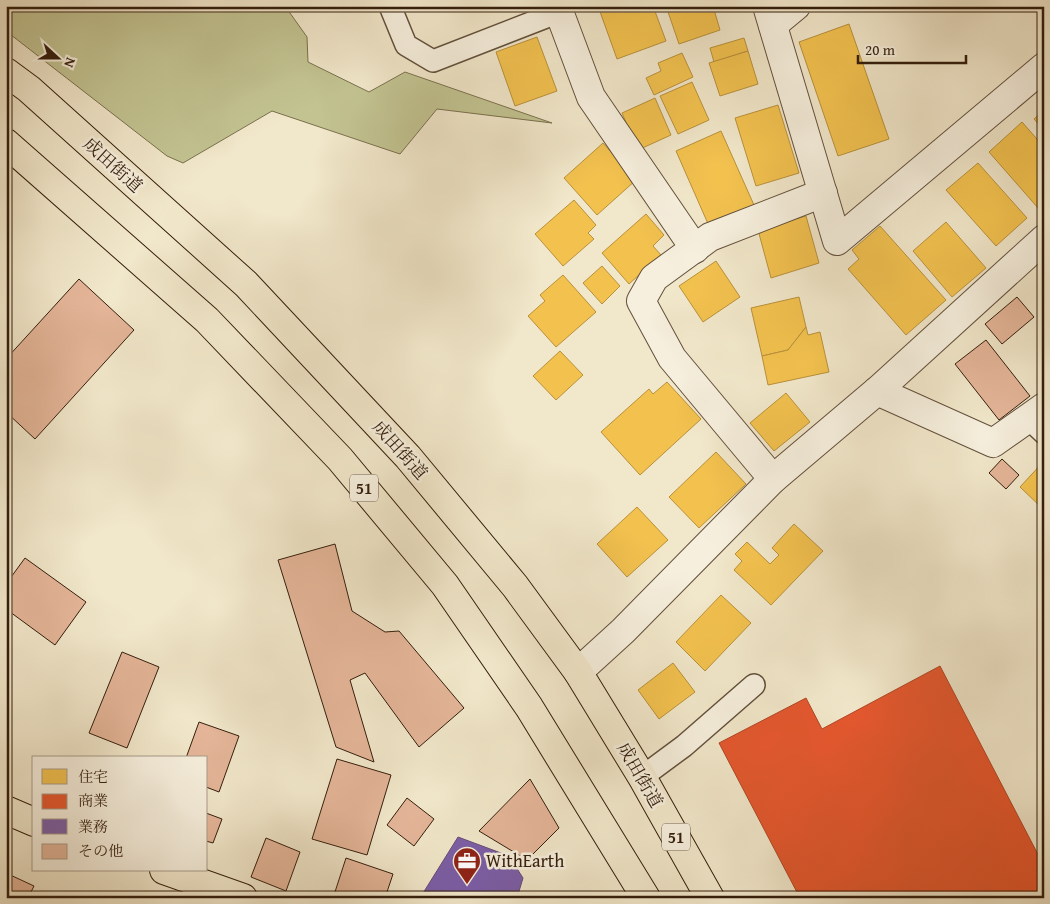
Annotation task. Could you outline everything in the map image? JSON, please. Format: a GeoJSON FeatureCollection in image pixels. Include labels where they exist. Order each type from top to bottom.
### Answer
{"type":"FeatureCollection","features":[{"type":"Feature","properties":{"kind":"highway","name":"成田街道"},"geometry":{"type":"LineString","coordinates":[[6,72],[29,90],[246,284],[408,457],[515,586],[578,672],[642,777],[710,898]]}},
{"type":"Feature","properties":{"kind":"highway","name":"51"},"geometry":{"type":"LineString","coordinates":[[6,142],[207,320],[346,467],[445,585],[529,707],[646,898]]}},
{"type":"Feature","properties":{"kind":"highway"},"geometry":{"type":"LineString","coordinates":[[6,810],[32,821]]}},
{"type":"Feature","properties":{"kind":"highway"},"geometry":{"type":"LineString","coordinates":[[170,872],[243,898]]}},
{"type":"Feature","properties":{"kind":"street"},"geometry":{"type":"LineString","coordinates":[[796,6],[770,16],[837,241],[1044,67]]}},
{"type":"Feature","properties":{"kind":"street"},"geometry":{"type":"LineString","coordinates":[[558,9],[591,98],[695,249]]}},
{"type":"Feature","properties":{"kind":"street"},"geometry":{"type":"LineString","coordinates":[[773,479],[672,358],[641,301],[654,278],[710,237],[823,193]]}},
{"type":"Feature","properties":{"kind":"street"},"geometry":{"type":"LineString","coordinates":[[578,672],[623,631],[773,479],[877,391],[1044,239]]}},
{"type":"Feature","properties":{"kind":"street"},"geometry":{"type":"LineString","coordinates":[[877,391],[993,442],[1038,419]]}},
{"type":"Feature","properties":{"kind":"lane"},"geometry":{"type":"LineString","coordinates":[[390,6],[406,45],[433,61],[558,9]]}},
{"type":"Feature","properties":{"kind":"lane"},"geometry":{"type":"LineString","coordinates":[[642,777],[684,746],[754,685]]}},
{"type":"Feature","properties":{"kind":"green space"},"geometry":{"type":"Polygon","coordinates":[[[6,6],[285,6],[307,37],[308,62],[369,92],[405,72],[552,123],[437,109],[400,154],[272,111],[183,163],[167,156],[6,31],[6,6]]]}},
{"type":"Feature","properties":{"kind":"building: 住宅"},"geometry":{"type":"Polygon","coordinates":[[[598,6],[653,6],[666,41],[617,59],[598,6]]]}},
{"type":"Feature","properties":{"kind":"building: 住宅"},"geometry":{"type":"Polygon","coordinates":[[[666,6],[713,6],[720,30],[679,44],[666,6]]]}},
{"type":"Feature","properties":{"kind":"building: 住宅"},"geometry":{"type":"Polygon","coordinates":[[[849,24],[889,139],[838,156],[799,42],[849,24]]]}},
{"type":"Feature","properties":{"kind":"building: 住宅"},"geometry":{"type":"Polygon","coordinates":[[[537,37],[557,91],[515,106],[496,52],[537,37]]]}},
{"type":"Feature","properties":{"kind":"building: 住宅"},"geometry":{"type":"Polygon","coordinates":[[[744,38],[748,51],[714,62],[710,48],[744,38]]]}},
{"type":"Feature","properties":{"kind":"building: 住宅"},"geometry":{"type":"Polygon","coordinates":[[[748,51],[758,84],[720,96],[709,63],[748,51]]]}},
{"type":"Feature","properties":{"kind":"building: 住宅"},"geometry":{"type":"Polygon","coordinates":[[[682,53],[693,77],[654,95],[646,78],[661,71],[658,63],[682,53]]]}},
{"type":"Feature","properties":{"kind":"building: 住宅"},"geometry":{"type":"Polygon","coordinates":[[[692,82],[709,120],[678,134],[660,96],[692,82]]]}},
{"type":"Feature","properties":{"kind":"building: 住宅"},"geometry":{"type":"Polygon","coordinates":[[[655,98],[671,135],[638,150],[622,113],[655,98]]]}},
{"type":"Feature","properties":{"kind":"building: 住宅"},"geometry":{"type":"Polygon","coordinates":[[[778,105],[799,173],[756,186],[735,118],[778,105]]]}},
{"type":"Feature","properties":{"kind":"building: 住宅"},"geometry":{"type":"Polygon","coordinates":[[[1044,110],[1044,130],[1034,119],[1044,110]]]}},
{"type":"Feature","properties":{"kind":"building: 住宅"},"geometry":{"type":"Polygon","coordinates":[[[1022,122],[1044,147],[1044,203],[1038,208],[989,152],[1022,122]]]}},
{"type":"Feature","properties":{"kind":"building: 住宅"},"geometry":{"type":"Polygon","coordinates":[[[721,131],[754,205],[709,226],[676,151],[721,131]]]}},
{"type":"Feature","properties":{"kind":"building: 住宅"},"geometry":{"type":"Polygon","coordinates":[[[603,143],[636,180],[597,215],[564,178],[603,143]]]}},
{"type":"Feature","properties":{"kind":"building: 住宅"},"geometry":{"type":"Polygon","coordinates":[[[978,163],[1027,218],[996,246],[946,190],[978,163]]]}},
{"type":"Feature","properties":{"kind":"building: 住宅"},"geometry":{"type":"Polygon","coordinates":[[[574,200],[596,225],[588,233],[594,239],[563,266],[535,234],[574,200]]]}},
{"type":"Feature","properties":{"kind":"building: 住宅"},"geometry":{"type":"Polygon","coordinates":[[[646,214],[664,235],[653,246],[661,255],[629,284],[602,253],[646,214]]]}},
{"type":"Feature","properties":{"kind":"building: 住宅"},"geometry":{"type":"Polygon","coordinates":[[[806,216],[819,263],[771,278],[758,230],[806,216]]]}},
{"type":"Feature","properties":{"kind":"building: 住宅"},"geometry":{"type":"Polygon","coordinates":[[[946,222],[986,268],[952,297],[913,251],[946,222]]]}},
{"type":"Feature","properties":{"kind":"building: 住宅"},"geometry":{"type":"Polygon","coordinates":[[[880,226],[946,300],[906,335],[848,269],[859,259],[852,250],[880,226]]]}},
{"type":"Feature","properties":{"kind":"building: 住宅"},"geometry":{"type":"Polygon","coordinates":[[[716,261],[740,297],[703,322],[679,286],[716,261]]]}},
{"type":"Feature","properties":{"kind":"building: 住宅"},"geometry":{"type":"Polygon","coordinates":[[[602,266],[620,286],[602,304],[583,283],[602,266]]]}},
{"type":"Feature","properties":{"kind":"building: 住宅"},"geometry":{"type":"Polygon","coordinates":[[[563,275],[596,312],[556,347],[528,316],[545,301],[540,295],[563,275]]]}},
{"type":"Feature","properties":{"kind":"building: 住宅"},"geometry":{"type":"Polygon","coordinates":[[[799,297],[806,327],[788,350],[762,356],[751,308],[799,297]]]}},
{"type":"Feature","properties":{"kind":"building: 住宅"},"geometry":{"type":"Polygon","coordinates":[[[806,327],[808,335],[820,332],[829,372],[768,385],[762,356],[788,350],[806,327]]]}},
{"type":"Feature","properties":{"kind":"building: 住宅"},"geometry":{"type":"Polygon","coordinates":[[[560,351],[583,375],[556,400],[533,376],[560,351]]]}},
{"type":"Feature","properties":{"kind":"building: 住宅"},"geometry":{"type":"Polygon","coordinates":[[[667,382],[701,419],[640,475],[601,432],[649,389],[653,394],[667,382]]]}},
{"type":"Feature","properties":{"kind":"building: 住宅"},"geometry":{"type":"Polygon","coordinates":[[[786,393],[810,422],[774,451],[750,423],[786,393]]]}},
{"type":"Feature","properties":{"kind":"building: 住宅"},"geometry":{"type":"Polygon","coordinates":[[[716,452],[746,484],[699,528],[669,497],[716,452]]]}},
{"type":"Feature","properties":{"kind":"building: 住宅"},"geometry":{"type":"Polygon","coordinates":[[[1044,461],[1044,510],[1020,487],[1044,461]]]}},
{"type":"Feature","properties":{"kind":"building: 住宅"},"geometry":{"type":"Polygon","coordinates":[[[637,507],[668,540],[627,577],[597,544],[637,507]]]}},
{"type":"Feature","properties":{"kind":"building: 住宅"},"geometry":{"type":"Polygon","coordinates":[[[794,524],[823,551],[771,605],[734,570],[742,561],[735,554],[747,542],[770,564],[779,555],[772,548],[794,524]]]}},
{"type":"Feature","properties":{"kind":"building: 住宅"},"geometry":{"type":"Polygon","coordinates":[[[721,595],[751,623],[705,671],[676,642],[721,595]]]}},
{"type":"Feature","properties":{"kind":"building: 住宅"},"geometry":{"type":"Polygon","coordinates":[[[673,663],[695,692],[659,719],[638,690],[673,663]]]}},
{"type":"Feature","properties":{"kind":"building: 商業"},"geometry":{"type":"Polygon","coordinates":[[[940,666],[1044,866],[1044,898],[800,898],[719,743],[806,698],[822,729],[940,666]]]}},
{"type":"Feature","properties":{"kind":"building: 業務"},"geometry":{"type":"Polygon","coordinates":[[[458,837],[509,856],[523,878],[517,898],[420,898],[458,837]]]}},
{"type":"Feature","properties":{"kind":"building: その他"},"geometry":{"type":"Polygon","coordinates":[[[79,279],[134,330],[35,439],[6,412],[6,359],[79,279]]]}},
{"type":"Feature","properties":{"kind":"building: その他"},"geometry":{"type":"Polygon","coordinates":[[[1017,297],[1034,317],[1002,344],[985,324],[1017,297]]]}},
{"type":"Feature","properties":{"kind":"building: その他"},"geometry":{"type":"Polygon","coordinates":[[[986,340],[1030,396],[999,420],[955,364],[986,340]]]}},
{"type":"Feature","properties":{"kind":"building: その他"},"geometry":{"type":"Polygon","coordinates":[[[1002,459],[1019,475],[1006,489],[989,473],[1002,459]]]}},
{"type":"Feature","properties":{"kind":"building: その他"},"geometry":{"type":"Polygon","coordinates":[[[335,544],[352,611],[385,632],[399,631],[464,708],[419,747],[365,673],[350,680],[374,762],[336,747],[278,560],[335,544]]]}},
{"type":"Feature","properties":{"kind":"building: その他"},"geometry":{"type":"Polygon","coordinates":[[[25,558],[86,602],[55,645],[6,609],[6,584],[25,558]]]}},
{"type":"Feature","properties":{"kind":"building: その他"},"geometry":{"type":"Polygon","coordinates":[[[122,652],[159,667],[127,748],[89,733],[122,652]]]}},
{"type":"Feature","properties":{"kind":"building: その他"},"geometry":{"type":"Polygon","coordinates":[[[199,722],[239,736],[219,792],[208,788],[208,756],[187,756],[199,722]]]}},
{"type":"Feature","properties":{"kind":"building: その他"},"geometry":{"type":"Polygon","coordinates":[[[337,759],[391,775],[367,855],[312,839],[337,759]]]}},
{"type":"Feature","properties":{"kind":"building: その他"},"geometry":{"type":"Polygon","coordinates":[[[530,779],[559,828],[527,860],[479,831],[530,779]]]}},
{"type":"Feature","properties":{"kind":"building: その他"},"geometry":{"type":"Polygon","coordinates":[[[407,798],[434,819],[414,846],[387,825],[407,798]]]}},
{"type":"Feature","properties":{"kind":"building: その他"},"geometry":{"type":"Polygon","coordinates":[[[208,814],[222,819],[213,843],[208,842],[208,814]]]}},
{"type":"Feature","properties":{"kind":"building: その他"},"geometry":{"type":"Polygon","coordinates":[[[266,838],[300,852],[286,891],[251,877],[266,838]]]}},
{"type":"Feature","properties":{"kind":"building: その他"},"geometry":{"type":"Polygon","coordinates":[[[346,858],[393,874],[385,898],[333,898],[346,858]]]}},
{"type":"Feature","properties":{"kind":"building: その他"},"geometry":{"type":"Polygon","coordinates":[[[6,873],[34,886],[28,898],[6,898],[6,873]]]}},
{"type":"Feature","properties":{"kind":"place","name":"WithEarth"},"geometry":{"type":"Point","coordinates":[467,885]}}]}
